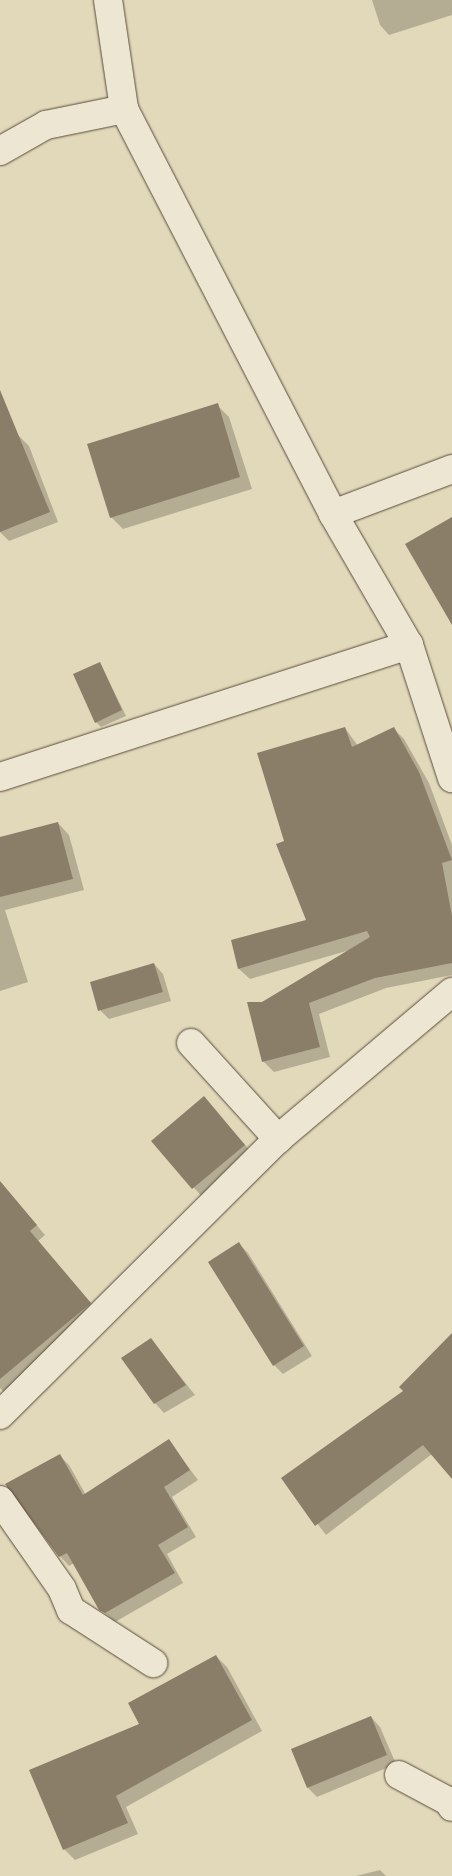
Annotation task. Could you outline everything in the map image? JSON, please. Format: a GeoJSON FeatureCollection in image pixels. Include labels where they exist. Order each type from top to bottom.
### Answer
{"type":"FeatureCollection","features":[{"type":"Feature","properties":{"kind":"street"},"geometry":{"type":"LineString","coordinates":[[108,0],[124,109],[333,514],[409,645],[452,778]]}},
{"type":"Feature","properties":{"kind":"street"},"geometry":{"type":"LineString","coordinates":[[0,151],[46,125],[124,109]]}},
{"type":"Feature","properties":{"kind":"street"},"geometry":{"type":"LineString","coordinates":[[333,514],[452,469]]}},
{"type":"Feature","properties":{"kind":"street"},"geometry":{"type":"LineString","coordinates":[[0,777],[409,645]]}},
{"type":"Feature","properties":{"kind":"street"},"geometry":{"type":"LineString","coordinates":[[1,1410],[278,1139],[452,992]]}},
{"type":"Feature","properties":{"kind":"street"},"geometry":{"type":"LineString","coordinates":[[191,1043],[278,1139]]}},
{"type":"Feature","properties":{"kind":"street"},"geometry":{"type":"LineString","coordinates":[[0,1500],[62,1588],[71,1610],[153,1663]]}},
{"type":"Feature","properties":{"kind":"street"},"geometry":{"type":"LineString","coordinates":[[399,1775],[448,1801],[452,1807]]}},
{"type":"Feature","properties":{"kind":"building"},"geometry":{"type":"Polygon","coordinates":[[[0,390],[50,512],[0,532],[0,390]]]}},
{"type":"Feature","properties":{"kind":"building"},"geometry":{"type":"Polygon","coordinates":[[[218,403],[240,477],[110,518],[87,444],[218,403]]]}},
{"type":"Feature","properties":{"kind":"building"},"geometry":{"type":"Polygon","coordinates":[[[452,517],[452,625],[405,544],[452,517]]]}},
{"type":"Feature","properties":{"kind":"building"},"geometry":{"type":"Polygon","coordinates":[[[100,662],[122,710],[95,723],[73,674],[100,662]]]}},
{"type":"Feature","properties":{"kind":"building"},"geometry":{"type":"Polygon","coordinates":[[[345,727],[352,747],[394,727],[419,772],[452,860],[442,863],[452,916],[452,963],[375,978],[309,1003],[320,1047],[262,1062],[247,1002],[262,1002],[370,937],[367,931],[238,969],[231,940],[306,920],[276,844],[284,841],[257,753],[345,727]]]}},
{"type":"Feature","properties":{"kind":"building"},"geometry":{"type":"Polygon","coordinates":[[[58,822],[73,879],[0,897],[0,837],[58,822]]]}},
{"type":"Feature","properties":{"kind":"building"},"geometry":{"type":"Polygon","coordinates":[[[154,963],[163,992],[98,1011],[90,982],[154,963]]]}},
{"type":"Feature","properties":{"kind":"building"},"geometry":{"type":"Polygon","coordinates":[[[204,1096],[245,1145],[192,1189],[151,1141],[204,1096]]]}},
{"type":"Feature","properties":{"kind":"building"},"geometry":{"type":"Polygon","coordinates":[[[0,1181],[37,1225],[30,1231],[91,1303],[0,1379],[0,1181]]]}},
{"type":"Feature","properties":{"kind":"building"},"geometry":{"type":"Polygon","coordinates":[[[239,1242],[304,1346],[273,1366],[208,1262],[239,1242]]]}},
{"type":"Feature","properties":{"kind":"building"},"geometry":{"type":"Polygon","coordinates":[[[452,1333],[452,1479],[423,1445],[315,1526],[281,1478],[403,1391],[399,1387],[452,1333]]]}},
{"type":"Feature","properties":{"kind":"building"},"geometry":{"type":"Polygon","coordinates":[[[151,1338],[186,1385],[154,1404],[121,1358],[151,1338]]]}},
{"type":"Feature","properties":{"kind":"building"},"geometry":{"type":"Polygon","coordinates":[[[169,1439],[190,1470],[164,1487],[188,1527],[158,1545],[175,1573],[105,1613],[99,1610],[67,1553],[59,1557],[5,1484],[60,1454],[83,1495],[169,1439]]]}},
{"type":"Feature","properties":{"kind":"building"},"geometry":{"type":"Polygon","coordinates":[[[216,1655],[252,1720],[116,1796],[128,1823],[63,1850],[29,1770],[139,1724],[128,1703],[216,1655]]]}},
{"type":"Feature","properties":{"kind":"building"},"geometry":{"type":"Polygon","coordinates":[[[371,1716],[387,1755],[307,1788],[291,1749],[371,1716]]]}}]}
